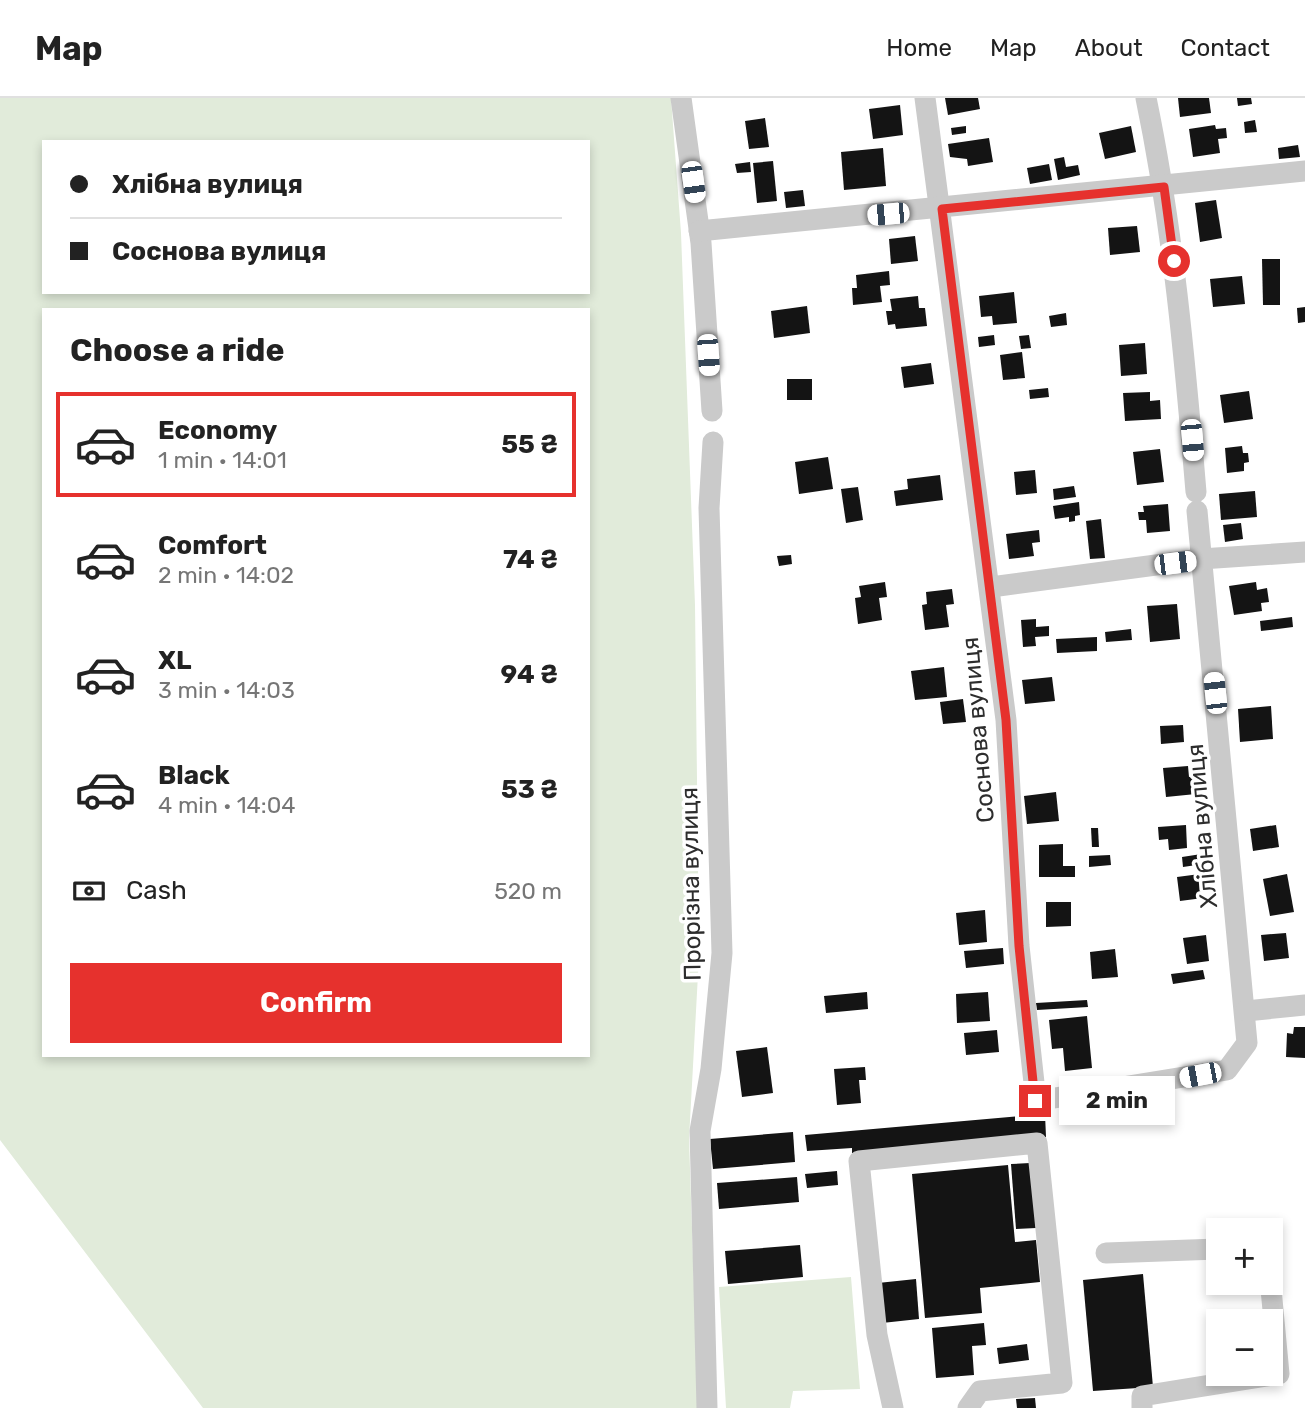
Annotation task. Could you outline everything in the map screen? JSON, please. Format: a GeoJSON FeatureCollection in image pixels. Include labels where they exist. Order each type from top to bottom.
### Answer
{"type":"FeatureCollection","features":[{"type":"Feature","properties":{"kind":"street"},"geometry":{"type":"LineString","coordinates":[[681,98],[699,231],[712,411]]}},
{"type":"Feature","properties":{"kind":"street","name":"Соснова вулиця"},"geometry":{"type":"LineString","coordinates":[[926,98],[1006,720],[1019,946],[1035,1101],[1148,1085],[1227,1070],[1247,1043],[1246,1011]]}},
{"type":"Feature","properties":{"kind":"street","name":"Хлібна вулиця"},"geometry":{"type":"LineString","coordinates":[[1146,98],[1164,187],[1183,336],[1201,559],[1246,1011]]}},
{"type":"Feature","properties":{"kind":"street"},"geometry":{"type":"LineString","coordinates":[[699,231],[1305,171]]}},
{"type":"Feature","properties":{"kind":"street","name":"Прорізна вулиця"},"geometry":{"type":"LineString","coordinates":[[707,1408],[700,1130],[710,1069],[722,953],[709,508],[713,442]]}},
{"type":"Feature","properties":{"kind":"street"},"geometry":{"type":"LineString","coordinates":[[991,587],[1201,559],[1305,552]]}},
{"type":"Feature","properties":{"kind":"street"},"geometry":{"type":"LineString","coordinates":[[1246,1011],[1305,1006]]}},
{"type":"Feature","properties":{"kind":"street"},"geometry":{"type":"LineString","coordinates":[[892,1408],[877,1335],[859,1160],[1037,1143],[1062,1383],[980,1391],[968,1408]]}},
{"type":"Feature","properties":{"kind":"street"},"geometry":{"type":"LineString","coordinates":[[1106,1253],[1206,1249]]}},
{"type":"Feature","properties":{"kind":"street"},"geometry":{"type":"LineString","coordinates":[[1142,1408],[1142,1396],[1279,1374],[1272,1295]]}},
{"type":"Feature","properties":{"kind":"green space"},"geometry":{"type":"Polygon","coordinates":[[[0,98],[671,98],[681,233],[695,605],[699,956],[689,1139],[698,1408],[203,1408],[0,1140],[0,98]]]}},
{"type":"Feature","properties":{"kind":"green space"},"geometry":{"type":"Polygon","coordinates":[[[851,1277],[860,1389],[793,1391],[790,1408],[726,1408],[719,1287],[851,1277]]]}},
{"type":"Feature","properties":{"kind":"building"},"geometry":{"type":"Polygon","coordinates":[[[945,98],[978,98],[980,109],[948,115],[945,98]]]}},
{"type":"Feature","properties":{"kind":"building"},"geometry":{"type":"Polygon","coordinates":[[[1178,98],[1209,98],[1211,113],[1180,117],[1178,98]]]}},
{"type":"Feature","properties":{"kind":"building"},"geometry":{"type":"Polygon","coordinates":[[[1237,98],[1251,98],[1252,104],[1238,106],[1237,98]]]}},
{"type":"Feature","properties":{"kind":"building"},"geometry":{"type":"Polygon","coordinates":[[[900,105],[903,135],[873,139],[869,109],[900,105]]]}},
{"type":"Feature","properties":{"kind":"building"},"geometry":{"type":"Polygon","coordinates":[[[765,118],[769,147],[749,149],[745,121],[765,118]]]}},
{"type":"Feature","properties":{"kind":"building"},"geometry":{"type":"Polygon","coordinates":[[[1255,120],[1257,132],[1245,133],[1244,122],[1255,120]]]}},
{"type":"Feature","properties":{"kind":"building"},"geometry":{"type":"Polygon","coordinates":[[[1215,125],[1216,129],[1226,128],[1227,138],[1218,139],[1220,153],[1193,157],[1189,129],[1215,125]]]}},
{"type":"Feature","properties":{"kind":"building"},"geometry":{"type":"Polygon","coordinates":[[[966,126],[966,133],[952,135],[951,128],[966,126]]]}},
{"type":"Feature","properties":{"kind":"building"},"geometry":{"type":"Polygon","coordinates":[[[1131,126],[1136,152],[1105,159],[1099,133],[1131,126]]]}},
{"type":"Feature","properties":{"kind":"building"},"geometry":{"type":"Polygon","coordinates":[[[989,138],[993,162],[968,166],[967,159],[950,157],[948,144],[989,138]]]}},
{"type":"Feature","properties":{"kind":"building"},"geometry":{"type":"Polygon","coordinates":[[[1298,145],[1300,157],[1279,159],[1278,148],[1298,145]]]}},
{"type":"Feature","properties":{"kind":"building"},"geometry":{"type":"Polygon","coordinates":[[[883,148],[886,186],[844,190],[841,152],[883,148]]]}},
{"type":"Feature","properties":{"kind":"building"},"geometry":{"type":"Polygon","coordinates":[[[1064,157],[1066,167],[1078,165],[1080,175],[1058,180],[1054,159],[1064,157]]]}},
{"type":"Feature","properties":{"kind":"building"},"geometry":{"type":"Polygon","coordinates":[[[773,161],[777,201],[757,203],[753,163],[773,161]]]}},
{"type":"Feature","properties":{"kind":"building"},"geometry":{"type":"Polygon","coordinates":[[[750,162],[751,172],[737,173],[735,164],[750,162]]]}},
{"type":"Feature","properties":{"kind":"building"},"geometry":{"type":"Polygon","coordinates":[[[1049,164],[1052,180],[1030,184],[1027,168],[1049,164]]]}},
{"type":"Feature","properties":{"kind":"building"},"geometry":{"type":"Polygon","coordinates":[[[803,190],[805,206],[786,208],[784,192],[803,190]]]}},
{"type":"Feature","properties":{"kind":"building"},"geometry":{"type":"Polygon","coordinates":[[[1216,200],[1222,238],[1200,242],[1195,203],[1216,200]]]}},
{"type":"Feature","properties":{"kind":"building"},"geometry":{"type":"Polygon","coordinates":[[[1137,226],[1140,252],[1110,255],[1108,228],[1137,226]]]}},
{"type":"Feature","properties":{"kind":"building"},"geometry":{"type":"Polygon","coordinates":[[[915,236],[918,261],[891,264],[889,239],[915,236]]]}},
{"type":"Feature","properties":{"kind":"building"},"geometry":{"type":"Polygon","coordinates":[[[1262,259],[1280,259],[1280,305],[1263,305],[1262,259]]]}},
{"type":"Feature","properties":{"kind":"building"},"geometry":{"type":"Polygon","coordinates":[[[889,271],[890,285],[880,286],[882,302],[853,305],[852,288],[857,288],[856,275],[889,271]]]}},
{"type":"Feature","properties":{"kind":"building"},"geometry":{"type":"Polygon","coordinates":[[[1242,276],[1245,304],[1213,307],[1210,279],[1242,276]]]}},
{"type":"Feature","properties":{"kind":"building"},"geometry":{"type":"Polygon","coordinates":[[[1014,292],[1017,323],[993,325],[992,316],[981,317],[979,296],[1014,292]]]}},
{"type":"Feature","properties":{"kind":"building"},"geometry":{"type":"Polygon","coordinates":[[[918,296],[919,308],[925,308],[927,326],[896,329],[895,324],[888,325],[886,311],[892,311],[890,299],[918,296]]]}},
{"type":"Feature","properties":{"kind":"building"},"geometry":{"type":"Polygon","coordinates":[[[807,306],[810,333],[774,338],[771,311],[807,306]]]}},
{"type":"Feature","properties":{"kind":"building"},"geometry":{"type":"Polygon","coordinates":[[[1305,307],[1305,322],[1298,323],[1297,308],[1305,307]]]}},
{"type":"Feature","properties":{"kind":"building"},"geometry":{"type":"Polygon","coordinates":[[[1066,313],[1067,325],[1051,327],[1049,316],[1066,313]]]}},
{"type":"Feature","properties":{"kind":"building"},"geometry":{"type":"Polygon","coordinates":[[[994,335],[995,345],[979,347],[978,337],[994,335]]]}},
{"type":"Feature","properties":{"kind":"building"},"geometry":{"type":"Polygon","coordinates":[[[1029,335],[1031,348],[1021,349],[1019,336],[1029,335]]]}},
{"type":"Feature","properties":{"kind":"building"},"geometry":{"type":"Polygon","coordinates":[[[1145,343],[1147,374],[1121,376],[1119,345],[1145,343]]]}},
{"type":"Feature","properties":{"kind":"building"},"geometry":{"type":"Polygon","coordinates":[[[1022,352],[1025,378],[1003,380],[1000,355],[1022,352]]]}},
{"type":"Feature","properties":{"kind":"building"},"geometry":{"type":"Polygon","coordinates":[[[931,363],[934,384],[904,388],[901,367],[931,363]]]}},
{"type":"Feature","properties":{"kind":"building"},"geometry":{"type":"Polygon","coordinates":[[[787,379],[812,379],[812,400],[787,400],[787,379]]]}},
{"type":"Feature","properties":{"kind":"building"},"geometry":{"type":"Polygon","coordinates":[[[1048,388],[1049,397],[1030,399],[1029,390],[1048,388]]]}},
{"type":"Feature","properties":{"kind":"building"},"geometry":{"type":"Polygon","coordinates":[[[1249,391],[1253,419],[1224,423],[1220,395],[1249,391]]]}},
{"type":"Feature","properties":{"kind":"building"},"geometry":{"type":"Polygon","coordinates":[[[1150,392],[1150,401],[1160,400],[1161,419],[1125,421],[1123,393],[1150,392]]]}},
{"type":"Feature","properties":{"kind":"building"},"geometry":{"type":"Polygon","coordinates":[[[1242,446],[1243,453],[1248,453],[1249,462],[1244,463],[1244,471],[1227,473],[1225,448],[1242,446]]]}},
{"type":"Feature","properties":{"kind":"building"},"geometry":{"type":"Polygon","coordinates":[[[1160,449],[1164,482],[1137,485],[1133,452],[1160,449]]]}},
{"type":"Feature","properties":{"kind":"building"},"geometry":{"type":"Polygon","coordinates":[[[828,457],[833,489],[799,494],[795,462],[828,457]]]}},
{"type":"Feature","properties":{"kind":"building"},"geometry":{"type":"Polygon","coordinates":[[[1035,470],[1037,493],[1016,495],[1014,472],[1035,470]]]}},
{"type":"Feature","properties":{"kind":"building"},"geometry":{"type":"Polygon","coordinates":[[[940,475],[943,500],[896,506],[894,491],[908,489],[907,479],[940,475]]]}},
{"type":"Feature","properties":{"kind":"building"},"geometry":{"type":"Polygon","coordinates":[[[1074,486],[1076,497],[1054,500],[1053,489],[1074,486]]]}},
{"type":"Feature","properties":{"kind":"building"},"geometry":{"type":"Polygon","coordinates":[[[858,487],[863,520],[846,523],[841,489],[858,487]]]}},
{"type":"Feature","properties":{"kind":"building"},"geometry":{"type":"Polygon","coordinates":[[[1255,491],[1257,517],[1221,520],[1219,494],[1255,491]]]}},
{"type":"Feature","properties":{"kind":"building"},"geometry":{"type":"Polygon","coordinates":[[[1079,502],[1080,515],[1075,516],[1075,521],[1069,522],[1069,517],[1055,519],[1053,506],[1079,502]]]}},
{"type":"Feature","properties":{"kind":"building"},"geometry":{"type":"Polygon","coordinates":[[[1168,504],[1170,531],[1147,533],[1146,520],[1139,520],[1138,512],[1144,512],[1143,506],[1168,504]]]}},
{"type":"Feature","properties":{"kind":"building"},"geometry":{"type":"Polygon","coordinates":[[[1101,519],[1105,558],[1090,559],[1086,521],[1101,519]]]}},
{"type":"Feature","properties":{"kind":"building"},"geometry":{"type":"Polygon","coordinates":[[[1241,523],[1243,539],[1225,542],[1223,525],[1241,523]]]}},
{"type":"Feature","properties":{"kind":"building"},"geometry":{"type":"Polygon","coordinates":[[[1039,530],[1040,542],[1032,543],[1034,556],[1009,559],[1006,534],[1039,530]]]}},
{"type":"Feature","properties":{"kind":"building"},"geometry":{"type":"Polygon","coordinates":[[[791,555],[792,564],[779,566],[777,556],[791,555]]]}},
{"type":"Feature","properties":{"kind":"building"},"geometry":{"type":"Polygon","coordinates":[[[885,582],[887,597],[879,598],[882,620],[858,624],[855,598],[861,597],[859,586],[885,582]]]}},
{"type":"Feature","properties":{"kind":"building"},"geometry":{"type":"Polygon","coordinates":[[[1256,582],[1257,590],[1267,588],[1269,602],[1261,603],[1262,611],[1234,615],[1229,586],[1256,582]]]}},
{"type":"Feature","properties":{"kind":"building"},"geometry":{"type":"Polygon","coordinates":[[[952,589],[954,604],[946,605],[949,627],[925,630],[922,605],[927,604],[926,592],[952,589]]]}},
{"type":"Feature","properties":{"kind":"building"},"geometry":{"type":"Polygon","coordinates":[[[1177,604],[1180,639],[1150,642],[1147,606],[1177,604]]]}},
{"type":"Feature","properties":{"kind":"building"},"geometry":{"type":"Polygon","coordinates":[[[1292,617],[1293,627],[1261,631],[1260,621],[1292,617]]]}},
{"type":"Feature","properties":{"kind":"building"},"geometry":{"type":"Polygon","coordinates":[[[1036,619],[1036,627],[1049,626],[1049,636],[1035,637],[1036,646],[1023,647],[1021,620],[1036,619]]]}},
{"type":"Feature","properties":{"kind":"building"},"geometry":{"type":"Polygon","coordinates":[[[1131,629],[1132,640],[1106,642],[1105,632],[1131,629]]]}},
{"type":"Feature","properties":{"kind":"building"},"geometry":{"type":"Polygon","coordinates":[[[1097,637],[1097,651],[1057,653],[1056,639],[1097,637]]]}},
{"type":"Feature","properties":{"kind":"building"},"geometry":{"type":"Polygon","coordinates":[[[944,667],[947,697],[915,700],[911,671],[944,667]]]}},
{"type":"Feature","properties":{"kind":"building"},"geometry":{"type":"Polygon","coordinates":[[[1052,677],[1055,701],[1025,704],[1022,680],[1052,677]]]}},
{"type":"Feature","properties":{"kind":"building"},"geometry":{"type":"Polygon","coordinates":[[[963,699],[966,722],[943,724],[940,702],[963,699]]]}},
{"type":"Feature","properties":{"kind":"building"},"geometry":{"type":"Polygon","coordinates":[[[1271,706],[1273,739],[1240,742],[1238,709],[1271,706]]]}},
{"type":"Feature","properties":{"kind":"building"},"geometry":{"type":"Polygon","coordinates":[[[1183,725],[1184,742],[1161,744],[1160,726],[1183,725]]]}},
{"type":"Feature","properties":{"kind":"building"},"geometry":{"type":"Polygon","coordinates":[[[1188,766],[1189,777],[1194,776],[1196,794],[1166,797],[1163,768],[1188,766]]]}},
{"type":"Feature","properties":{"kind":"building"},"geometry":{"type":"Polygon","coordinates":[[[1056,792],[1059,821],[1027,824],[1024,796],[1056,792]]]}},
{"type":"Feature","properties":{"kind":"building"},"geometry":{"type":"Polygon","coordinates":[[[1186,825],[1187,848],[1169,850],[1168,839],[1159,840],[1158,827],[1186,825]]]}},
{"type":"Feature","properties":{"kind":"building"},"geometry":{"type":"Polygon","coordinates":[[[1276,825],[1279,847],[1253,851],[1250,829],[1276,825]]]}},
{"type":"Feature","properties":{"kind":"building"},"geometry":{"type":"Polygon","coordinates":[[[1091,828],[1098,828],[1099,847],[1092,847],[1091,828]]]}},
{"type":"Feature","properties":{"kind":"building"},"geometry":{"type":"Polygon","coordinates":[[[1063,844],[1063,866],[1075,866],[1075,877],[1039,877],[1039,845],[1063,844]]]}},
{"type":"Feature","properties":{"kind":"building"},"geometry":{"type":"Polygon","coordinates":[[[1208,853],[1210,863],[1183,867],[1182,857],[1208,853]]]}},
{"type":"Feature","properties":{"kind":"building"},"geometry":{"type":"Polygon","coordinates":[[[1110,855],[1111,865],[1089,867],[1089,856],[1110,855]]]}},
{"type":"Feature","properties":{"kind":"building"},"geometry":{"type":"Polygon","coordinates":[[[1200,874],[1203,898],[1180,901],[1177,877],[1200,874]]]}},
{"type":"Feature","properties":{"kind":"building"},"geometry":{"type":"Polygon","coordinates":[[[1287,874],[1294,912],[1270,916],[1263,879],[1287,874]]]}},
{"type":"Feature","properties":{"kind":"building"},"geometry":{"type":"Polygon","coordinates":[[[1046,902],[1071,902],[1071,926],[1046,927],[1046,902]]]}},
{"type":"Feature","properties":{"kind":"building"},"geometry":{"type":"Polygon","coordinates":[[[985,910],[987,942],[959,945],[956,913],[985,910]]]}},
{"type":"Feature","properties":{"kind":"building"},"geometry":{"type":"Polygon","coordinates":[[[1286,933],[1289,958],[1264,961],[1261,935],[1286,933]]]}},
{"type":"Feature","properties":{"kind":"building"},"geometry":{"type":"Polygon","coordinates":[[[1206,935],[1209,961],[1187,964],[1183,938],[1206,935]]]}},
{"type":"Feature","properties":{"kind":"building"},"geometry":{"type":"Polygon","coordinates":[[[1003,948],[1004,964],[966,968],[964,951],[1003,948]]]}},
{"type":"Feature","properties":{"kind":"building"},"geometry":{"type":"Polygon","coordinates":[[[1115,949],[1118,977],[1092,979],[1090,952],[1115,949]]]}},
{"type":"Feature","properties":{"kind":"building"},"geometry":{"type":"Polygon","coordinates":[[[1203,970],[1205,979],[1173,984],[1171,974],[1203,970]]]}},
{"type":"Feature","properties":{"kind":"building"},"geometry":{"type":"Polygon","coordinates":[[[867,992],[868,1009],[826,1013],[824,996],[867,992]]]}},
{"type":"Feature","properties":{"kind":"building"},"geometry":{"type":"Polygon","coordinates":[[[988,992],[990,1021],[957,1023],[956,994],[988,992]]]}},
{"type":"Feature","properties":{"kind":"building"},"geometry":{"type":"Polygon","coordinates":[[[1087,1000],[1088,1007],[1037,1010],[1036,1003],[1087,1000]]]}},
{"type":"Feature","properties":{"kind":"building"},"geometry":{"type":"Polygon","coordinates":[[[1087,1016],[1092,1068],[1065,1071],[1063,1048],[1052,1049],[1049,1020],[1087,1016]]]}},
{"type":"Feature","properties":{"kind":"building"},"geometry":{"type":"Polygon","coordinates":[[[1294,1027],[1305,1027],[1305,1058],[1286,1057],[1287,1033],[1293,1034],[1294,1027]]]}},
{"type":"Feature","properties":{"kind":"building"},"geometry":{"type":"Polygon","coordinates":[[[997,1030],[999,1052],[966,1055],[964,1033],[997,1030]]]}},
{"type":"Feature","properties":{"kind":"building"},"geometry":{"type":"Polygon","coordinates":[[[767,1047],[773,1093],[742,1097],[736,1051],[767,1047]]]}},
{"type":"Feature","properties":{"kind":"building"},"geometry":{"type":"Polygon","coordinates":[[[865,1067],[866,1080],[859,1080],[861,1103],[837,1105],[834,1069],[865,1067]]]}},
{"type":"Feature","properties":{"kind":"building"},"geometry":{"type":"Polygon","coordinates":[[[1045,1114],[1046,1137],[852,1153],[852,1148],[807,1151],[805,1135],[1045,1114]]]}},
{"type":"Feature","properties":{"kind":"building"},"geometry":{"type":"Polygon","coordinates":[[[793,1132],[795,1162],[713,1169],[710,1139],[793,1132]]]}},
{"type":"Feature","properties":{"kind":"building"},"geometry":{"type":"Polygon","coordinates":[[[1030,1163],[1036,1228],[1016,1229],[1011,1164],[1030,1163]]]}},
{"type":"Feature","properties":{"kind":"building"},"geometry":{"type":"Polygon","coordinates":[[[1008,1165],[1015,1242],[1036,1240],[1040,1282],[980,1288],[982,1313],[925,1318],[912,1174],[1008,1165]]]}},
{"type":"Feature","properties":{"kind":"building"},"geometry":{"type":"Polygon","coordinates":[[[837,1171],[838,1185],[807,1188],[805,1174],[837,1171]]]}},
{"type":"Feature","properties":{"kind":"building"},"geometry":{"type":"Polygon","coordinates":[[[797,1177],[799,1202],[719,1209],[717,1183],[797,1177]]]}},
{"type":"Feature","properties":{"kind":"building"},"geometry":{"type":"Polygon","coordinates":[[[800,1245],[803,1277],[728,1284],[725,1251],[800,1245]]]}},
{"type":"Feature","properties":{"kind":"building"},"geometry":{"type":"Polygon","coordinates":[[[1143,1274],[1153,1387],[1093,1391],[1083,1280],[1143,1274]]]}},
{"type":"Feature","properties":{"kind":"building"},"geometry":{"type":"Polygon","coordinates":[[[916,1279],[919,1319],[882,1323],[878,1283],[916,1279]]]}},
{"type":"Feature","properties":{"kind":"building"},"geometry":{"type":"Polygon","coordinates":[[[984,1323],[986,1345],[972,1346],[974,1375],[936,1378],[932,1328],[984,1323]]]}},
{"type":"Feature","properties":{"kind":"building"},"geometry":{"type":"Polygon","coordinates":[[[1027,1344],[1029,1360],[999,1364],[997,1348],[1027,1344]]]}},
{"type":"Feature","properties":{"kind":"building"},"geometry":{"type":"Polygon","coordinates":[[[1035,1398],[1036,1408],[1017,1408],[1016,1399],[1035,1398]]]}},
{"type":"Feature","properties":{"kind":"route"},"geometry":{"type":"LineString","coordinates":[[1035,1101],[1019,946],[1006,720],[942,209],[1164,187],[1174,261]]}}]}
